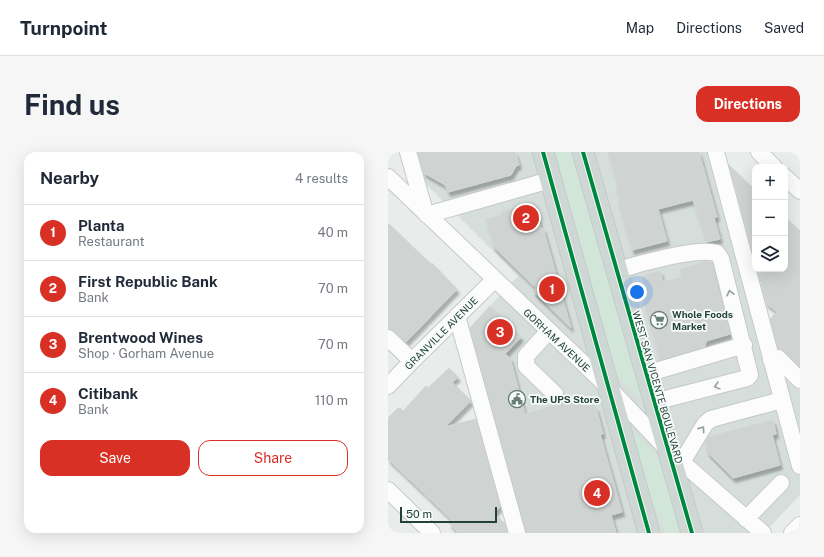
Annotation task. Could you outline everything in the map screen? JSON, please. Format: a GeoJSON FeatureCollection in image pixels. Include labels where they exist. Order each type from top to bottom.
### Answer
{"type":"FeatureCollection","features":[{"type":"Feature","properties":{"kind":"main road"},"geometry":{"type":"LineString","coordinates":[[543,152],[649,533]]}},
{"type":"Feature","properties":{"kind":"main road","name":"WEST SAN VICENTE BOULEVARD"},"geometry":{"type":"LineString","coordinates":[[583,152],[692,533]]}},
{"type":"Feature","properties":{"kind":"main road"},"geometry":{"type":"LineString","coordinates":[[629,464],[661,533]]}},
{"type":"Feature","properties":{"kind":"street"},"geometry":{"type":"LineString","coordinates":[[408,152],[426,214],[550,180]]}},
{"type":"Feature","properties":{"kind":"street"},"geometry":{"type":"LineString","coordinates":[[716,152],[800,466]]}},
{"type":"Feature","properties":{"kind":"street"},"geometry":{"type":"LineString","coordinates":[[758,152],[771,164]]}},
{"type":"Feature","properties":{"kind":"street","name":"GORHAM AVENUE"},"geometry":{"type":"LineString","coordinates":[[388,177],[548,332],[608,387],[667,449],[763,533]]}},
{"type":"Feature","properties":{"kind":"street"},"geometry":{"type":"LineString","coordinates":[[788,180],[800,191]]}},
{"type":"Feature","properties":{"kind":"street"},"geometry":{"type":"LineString","coordinates":[[617,270],[695,252],[711,251],[717,253],[722,259],[750,374],[747,378],[654,402]]}},
{"type":"Feature","properties":{"kind":"street","name":"GRANVILLE AVENUE"},"geometry":{"type":"LineString","coordinates":[[388,386],[494,280]]}},
{"type":"Feature","properties":{"kind":"street"},"geometry":{"type":"LineString","coordinates":[[457,316],[517,533]]}},
{"type":"Feature","properties":{"kind":"street"},"geometry":{"type":"LineString","coordinates":[[548,332],[526,356],[526,366],[554,394]]}},
{"type":"Feature","properties":{"kind":"street"},"geometry":{"type":"LineString","coordinates":[[388,338],[412,361]]}},
{"type":"Feature","properties":{"kind":"street"},"geometry":{"type":"LineString","coordinates":[[646,374],[744,345]]}},
{"type":"Feature","properties":{"kind":"street"},"geometry":{"type":"LineString","coordinates":[[750,371],[772,363],[778,358],[800,380]]}},
{"type":"Feature","properties":{"kind":"street"},"geometry":{"type":"LineString","coordinates":[[682,462],[705,424],[711,420],[782,400]]}},
{"type":"Feature","properties":{"kind":"street"},"geometry":{"type":"LineString","coordinates":[[746,519],[781,483]]}},
{"type":"Feature","properties":{"kind":"street"},"geometry":{"type":"LineString","coordinates":[[388,490],[432,533]]}},
{"type":"Feature","properties":{"kind":"street"},"geometry":{"type":"LineString","coordinates":[[792,533],[800,525]]}},
{"type":"Feature","properties":{"kind":"shaded area"},"geometry":{"type":"Polygon","coordinates":[[[415,152],[719,152],[770,364],[800,390],[800,495],[764,533],[522,533],[465,333],[518,276],[423,181],[415,152]]]}},
{"type":"Feature","properties":{"kind":"green space"},"geometry":{"type":"Polygon","coordinates":[[[552,152],[575,152],[643,398],[641,398],[613,372],[552,152]]]}},
{"type":"Feature","properties":{"kind":"green space"},"geometry":{"type":"Polygon","coordinates":[[[631,431],[660,458],[680,533],[665,533],[661,519],[648,495],[631,431]]]}},
{"type":"Feature","properties":{"kind":"building"},"geometry":{"type":"Polygon","coordinates":[[[418,152],[515,152],[519,165],[516,166],[511,175],[448,192],[445,185],[424,173],[418,152]]]}},
{"type":"Feature","properties":{"kind":"building"},"geometry":{"type":"Polygon","coordinates":[[[608,152],[699,152],[717,217],[714,218],[720,239],[706,242],[693,200],[658,209],[667,241],[632,250],[618,202],[620,202],[616,188],[618,187],[608,152]]]}},
{"type":"Feature","properties":{"kind":"building"},"geometry":{"type":"Polygon","coordinates":[[[729,165],[752,187],[752,250],[729,165]]]}},
{"type":"Feature","properties":{"kind":"building"},"geometry":{"type":"Polygon","coordinates":[[[534,203],[541,229],[543,228],[571,328],[533,291],[536,288],[494,247],[486,219],[502,215],[501,212],[534,203]]]}},
{"type":"Feature","properties":{"kind":"building"},"geometry":{"type":"Polygon","coordinates":[[[788,220],[800,231],[800,367],[785,351],[778,349],[770,319],[777,312],[766,303],[761,282],[763,280],[759,277],[758,272],[788,272],[788,220]]]}},
{"type":"Feature","properties":{"kind":"building"},"geometry":{"type":"Polygon","coordinates":[[[388,223],[431,264],[432,263],[457,289],[406,342],[394,331],[388,329],[388,223]]]}},
{"type":"Feature","properties":{"kind":"building"},"geometry":{"type":"Polygon","coordinates":[[[707,261],[712,263],[730,334],[706,341],[705,347],[660,360],[641,291],[645,287],[642,276],[660,271],[663,282],[682,277],[680,269],[707,261]]]}},
{"type":"Feature","properties":{"kind":"building"},"geometry":{"type":"Polygon","coordinates":[[[490,306],[521,337],[505,354],[510,358],[525,414],[558,404],[563,399],[568,398],[569,402],[585,397],[596,408],[603,434],[600,434],[622,512],[611,515],[616,533],[526,533],[470,328],[490,306]]]}},
{"type":"Feature","properties":{"kind":"building"},"geometry":{"type":"Polygon","coordinates":[[[449,368],[458,377],[452,382],[471,401],[445,427],[476,419],[500,507],[494,513],[505,524],[507,533],[458,533],[449,523],[452,520],[388,459],[388,418],[398,408],[403,411],[426,386],[428,388],[449,368]]]}},
{"type":"Feature","properties":{"kind":"building"},"geometry":{"type":"Polygon","coordinates":[[[773,420],[776,434],[772,435],[780,465],[733,478],[708,453],[705,442],[708,437],[773,420]]]}},
{"type":"Feature","properties":{"kind":"cycle path"},"geometry":{"type":"LineString","coordinates":[[543,152],[649,533]]}},
{"type":"Feature","properties":{"kind":"cycle path"},"geometry":{"type":"LineString","coordinates":[[583,152],[692,533]]}},
{"type":"Feature","properties":{"kind":"place","name":"First Republic Bank"},"geometry":{"type":"Point","coordinates":[526,218]}},
{"type":"Feature","properties":{"kind":"place","name":"Planta"},"geometry":{"type":"Point","coordinates":[552,289]}},
{"type":"Feature","properties":{"kind":"place","name":"Whole Foods Market"},"geometry":{"type":"Point","coordinates":[659,320]}},
{"type":"Feature","properties":{"kind":"place","name":"Brentwood Wines"},"geometry":{"type":"Point","coordinates":[500,332]}},
{"type":"Feature","properties":{"kind":"place","name":"The UPS Store"},"geometry":{"type":"Point","coordinates":[517,399]}},
{"type":"Feature","properties":{"kind":"place","name":"Citibank"},"geometry":{"type":"Point","coordinates":[597,493]}}]}
